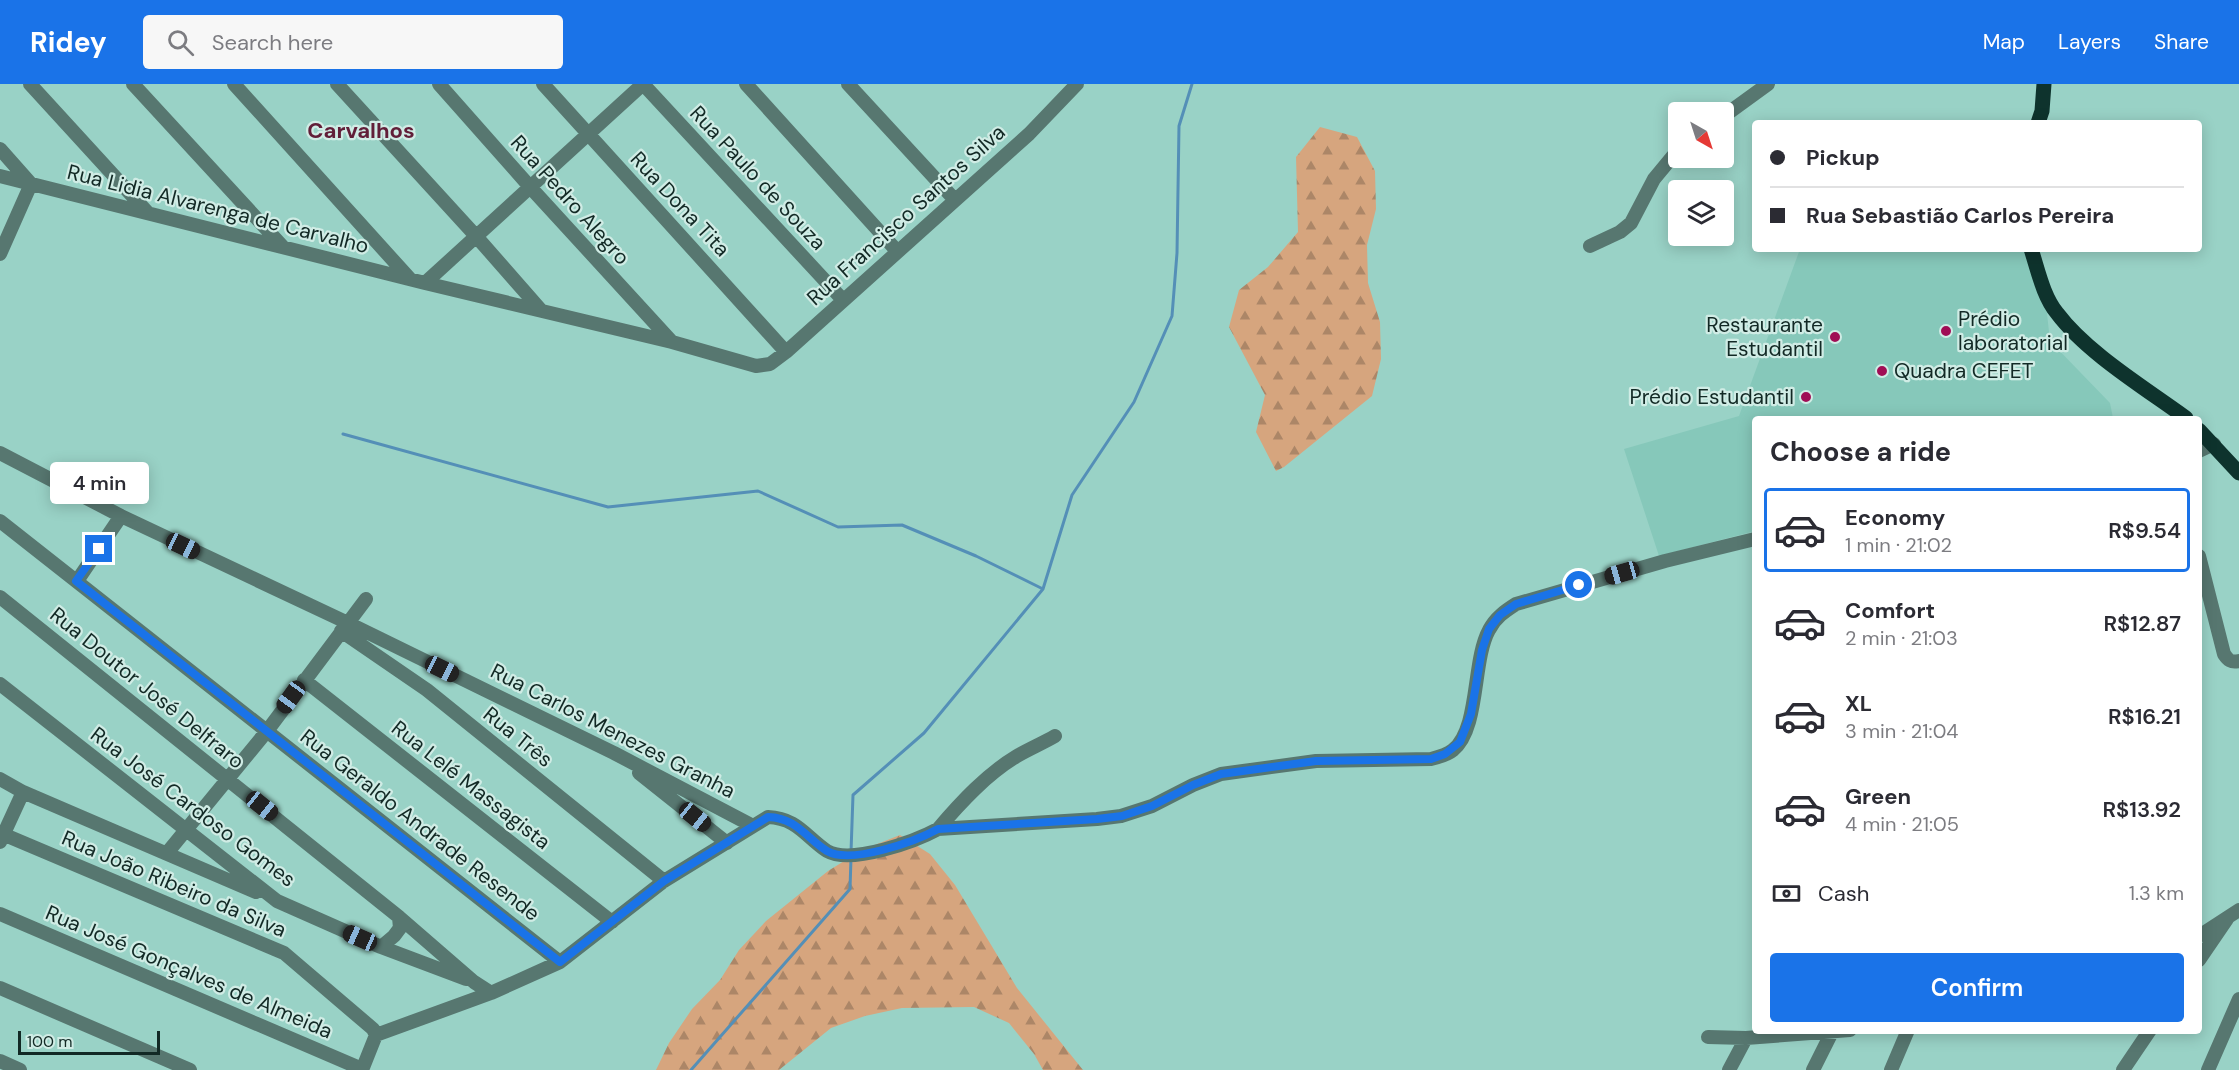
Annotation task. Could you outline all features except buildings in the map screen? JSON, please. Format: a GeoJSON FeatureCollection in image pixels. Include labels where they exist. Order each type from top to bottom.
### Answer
{"type":"FeatureCollection","features":[{"type":"Feature","properties":{"kind":"main road"},"geometry":{"type":"LineString","coordinates":[[2033,120],[2035,84]]}},
{"type":"Feature","properties":{"kind":"main road"},"geometry":{"type":"LineString","coordinates":[[2039,120],[2044,84]]}},
{"type":"Feature","properties":{"kind":"main road"},"geometry":{"type":"LineString","coordinates":[[2032,252],[2041,280],[2056,312],[2096,352],[2183,416]]}},
{"type":"Feature","properties":{"kind":"main road"},"geometry":{"type":"LineString","coordinates":[[2202,433],[2239,473]]}},
{"type":"Feature","properties":{"kind":"street"},"geometry":{"type":"LineString","coordinates":[[30,84],[148,214]]}},
{"type":"Feature","properties":{"kind":"street"},"geometry":{"type":"LineString","coordinates":[[133,84],[283,247]]}},
{"type":"Feature","properties":{"kind":"street"},"geometry":{"type":"LineString","coordinates":[[234,84],[410,279]]}},
{"type":"Feature","properties":{"kind":"street"},"geometry":{"type":"LineString","coordinates":[[337,84],[540,309]]}},
{"type":"Feature","properties":{"kind":"street","name":"Rua Pedro Alegro"},"geometry":{"type":"LineString","coordinates":[[439,84],[672,342]]}},
{"type":"Feature","properties":{"kind":"street","name":"Rua Dona Tita"},"geometry":{"type":"LineString","coordinates":[[543,84],[786,352]]}},
{"type":"Feature","properties":{"kind":"street"},"geometry":{"type":"LineString","coordinates":[[431,278],[475,235],[531,188],[643,84]]}},
{"type":"Feature","properties":{"kind":"street","name":"Rua Paulo de Souza"},"geometry":{"type":"LineString","coordinates":[[643,84],[843,300]]}},
{"type":"Feature","properties":{"kind":"street"},"geometry":{"type":"LineString","coordinates":[[746,84],[897,251]]}},
{"type":"Feature","properties":{"kind":"street"},"geometry":{"type":"LineString","coordinates":[[848,84],[955,200]]}},
{"type":"Feature","properties":{"kind":"street","name":"Rua Francisco Santos Silva"},"geometry":{"type":"LineString","coordinates":[[756,366],[770,364],[786,352],[1029,134],[1077,84]]}},
{"type":"Feature","properties":{"kind":"street"},"geometry":{"type":"LineString","coordinates":[[1734,109],[1768,84]]}},
{"type":"Feature","properties":{"kind":"street"},"geometry":{"type":"LineString","coordinates":[[0,150],[31,184],[0,254]]}},
{"type":"Feature","properties":{"kind":"street"},"geometry":{"type":"LineString","coordinates":[[1590,246],[1620,232],[1631,223],[1653,178],[1668,161]]}},
{"type":"Feature","properties":{"kind":"street","name":"Rua Lidia Alvarenga de Carvalho"},"geometry":{"type":"LineString","coordinates":[[0,176],[410,279],[431,278],[756,366]]}},
{"type":"Feature","properties":{"kind":"street"},"geometry":{"type":"LineString","coordinates":[[2202,450],[2214,444]]}},
{"type":"Feature","properties":{"kind":"street","name":"Rua Carlos Menezes Granha"},"geometry":{"type":"LineString","coordinates":[[0,453],[344,627],[442,669],[614,753],[753,826]]}},
{"type":"Feature","properties":{"kind":"street"},"geometry":{"type":"LineString","coordinates":[[76,581],[122,516]]}},
{"type":"Feature","properties":{"kind":"street","name":"Rua Geraldo Andrade Resende"},"geometry":{"type":"LineString","coordinates":[[0,521],[560,962]]}},
{"type":"Feature","properties":{"kind":"street"},"geometry":{"type":"LineString","coordinates":[[938,829],[1122,816],[1152,806],[1193,785],[1221,774],[1251,769],[1316,761],[1431,759],[1445,754],[1460,742],[1471,714],[1482,650],[1489,629],[1500,615],[1516,604],[1752,539]]}},
{"type":"Feature","properties":{"kind":"street"},"geometry":{"type":"LineString","coordinates":[[2202,568],[2224,654],[2228,660],[2239,661]]}},
{"type":"Feature","properties":{"kind":"street","name":"Rua Doutor José Delfraro"},"geometry":{"type":"LineString","coordinates":[[0,597],[399,916],[474,982],[491,993]]}},
{"type":"Feature","properties":{"kind":"street"},"geometry":{"type":"LineString","coordinates":[[167,853],[267,731],[366,598]]}},
{"type":"Feature","properties":{"kind":"street","name":"Rua Três"},"geometry":{"type":"LineString","coordinates":[[344,627],[427,690],[664,881]]}},
{"type":"Feature","properties":{"kind":"street"},"geometry":{"type":"LineString","coordinates":[[427,690],[428,684],[442,669]]}},
{"type":"Feature","properties":{"kind":"street","name":"Rua Lelé Massagista"},"geometry":{"type":"LineString","coordinates":[[304,680],[612,922]]}},
{"type":"Feature","properties":{"kind":"street","name":"Rua José Cardoso Gomes"},"geometry":{"type":"LineString","coordinates":[[0,684],[278,902],[381,947],[474,982]]}},
{"type":"Feature","properties":{"kind":"street"},"geometry":{"type":"LineString","coordinates":[[362,1070],[376,1035],[491,993],[560,962],[664,881],[768,817],[802,829],[828,852],[843,855],[876,852],[919,839],[938,829],[960,803],[990,776],[1016,756],[1055,736]]}},
{"type":"Feature","properties":{"kind":"street"},"geometry":{"type":"LineString","coordinates":[[614,753],[727,843]]}},
{"type":"Feature","properties":{"kind":"street"},"geometry":{"type":"LineString","coordinates":[[1,779],[23,792],[278,902]]}},
{"type":"Feature","properties":{"kind":"street"},"geometry":{"type":"LineString","coordinates":[[1,837],[23,792]]}},
{"type":"Feature","properties":{"kind":"street","name":"Rua João Ribeiro da Silva"},"geometry":{"type":"LineString","coordinates":[[1,837],[285,953],[373,1029],[376,1035]]}},
{"type":"Feature","properties":{"kind":"street"},"geometry":{"type":"LineString","coordinates":[[2202,934],[2239,910]]}},
{"type":"Feature","properties":{"kind":"street","name":"Rua José Gonçalves de Almeida"},"geometry":{"type":"LineString","coordinates":[[0,914],[362,1070]]}},
{"type":"Feature","properties":{"kind":"street"},"geometry":{"type":"LineString","coordinates":[[381,947],[400,928],[399,916]]}},
{"type":"Feature","properties":{"kind":"street"},"geometry":{"type":"LineString","coordinates":[[2202,956],[2227,919]]}},
{"type":"Feature","properties":{"kind":"street"},"geometry":{"type":"LineString","coordinates":[[0,987],[190,1070]]}},
{"type":"Feature","properties":{"kind":"street"},"geometry":{"type":"LineString","coordinates":[[2208,1070],[2239,999]]}},
{"type":"Feature","properties":{"kind":"street"},"geometry":{"type":"LineString","coordinates":[[2232,1014],[2239,1030]]}},
{"type":"Feature","properties":{"kind":"street"},"geometry":{"type":"LineString","coordinates":[[1708,1037],[1746,1038],[1803,1034]]}},
{"type":"Feature","properties":{"kind":"street"},"geometry":{"type":"LineString","coordinates":[[1813,1070],[1831,1034]]}},
{"type":"Feature","properties":{"kind":"street"},"geometry":{"type":"LineString","coordinates":[[1891,1070],[1906,1034]]}},
{"type":"Feature","properties":{"kind":"street"},"geometry":{"type":"LineString","coordinates":[[2123,1070],[2147,1034]]}},
{"type":"Feature","properties":{"kind":"street"},"geometry":{"type":"LineString","coordinates":[[1729,1070],[1746,1038]]}},
{"type":"Feature","properties":{"kind":"street"},"geometry":{"type":"LineString","coordinates":[[0,1061],[20,1070]]}},
{"type":"Feature","properties":{"kind":"shaded area"},"geometry":{"type":"Polygon","coordinates":[[[1799,252],[2040,252],[2050,341],[2110,403],[2113,416],[1752,416],[1752,532],[1659,556],[1624,449],[1739,416],[1799,252]]]}},
{"type":"Feature","properties":{"kind":"green space"},"geometry":{"type":"Polygon","coordinates":[[[1320,127],[1357,137],[1375,171],[1376,209],[1367,245],[1368,283],[1380,322],[1381,359],[1372,396],[1276,471],[1256,432],[1265,395],[1229,327],[1239,290],[1268,267],[1298,232],[1296,157],[1320,127]]]}},
{"type":"Feature","properties":{"kind":"green space"},"geometry":{"type":"Polygon","coordinates":[[[900,835],[930,854],[955,885],[1017,988],[1083,1070],[1043,1070],[1034,1054],[1009,1023],[974,1007],[902,1008],[865,1016],[831,1028],[779,1070],[656,1070],[669,1043],[692,1009],[720,980],[739,950],[766,921],[828,871],[862,850],[900,835]]]}},
{"type":"Feature","properties":{"kind":"waterway"},"geometry":{"type":"LineString","coordinates":[[851,852],[853,795],[924,733],[1043,589],[1072,495],[1134,402],[1172,316],[1177,253],[1179,126],[1192,84]]}},
{"type":"Feature","properties":{"kind":"waterway"},"geometry":{"type":"LineString","coordinates":[[343,434],[608,507],[758,491],[838,527],[902,525],[976,556],[1043,589]]}},
{"type":"Feature","properties":{"kind":"waterway"},"geometry":{"type":"LineString","coordinates":[[691,1070],[850,889],[851,858]]}},
{"type":"Feature","properties":{"kind":"place","name":"Prédio laboratorial"},"geometry":{"type":"Point","coordinates":[1946,331]}},
{"type":"Feature","properties":{"kind":"place","name":"Restaurante Estudantil"},"geometry":{"type":"Point","coordinates":[1835,337]}},
{"type":"Feature","properties":{"kind":"place","name":"Quadra CEFET"},"geometry":{"type":"Point","coordinates":[1882,371]}},
{"type":"Feature","properties":{"kind":"place","name":"Prédio Estudantil"},"geometry":{"type":"Point","coordinates":[1806,397]}},
{"type":"Feature","properties":{"kind":"district","name":"Carvalhos"},"geometry":{"type":"Point","coordinates":[361,130]}},
{"type":"Feature","properties":{"kind":"route"},"geometry":{"type":"LineString","coordinates":[[99,549],[76,581],[560,962],[664,881],[768,817],[794,824],[828,852],[843,855],[876,852],[919,839],[938,829],[1122,816],[1152,806],[1193,785],[1221,774],[1316,761],[1431,759],[1445,754],[1460,742],[1471,714],[1482,650],[1489,629],[1500,615],[1516,604],[1579,585]]}}]}
